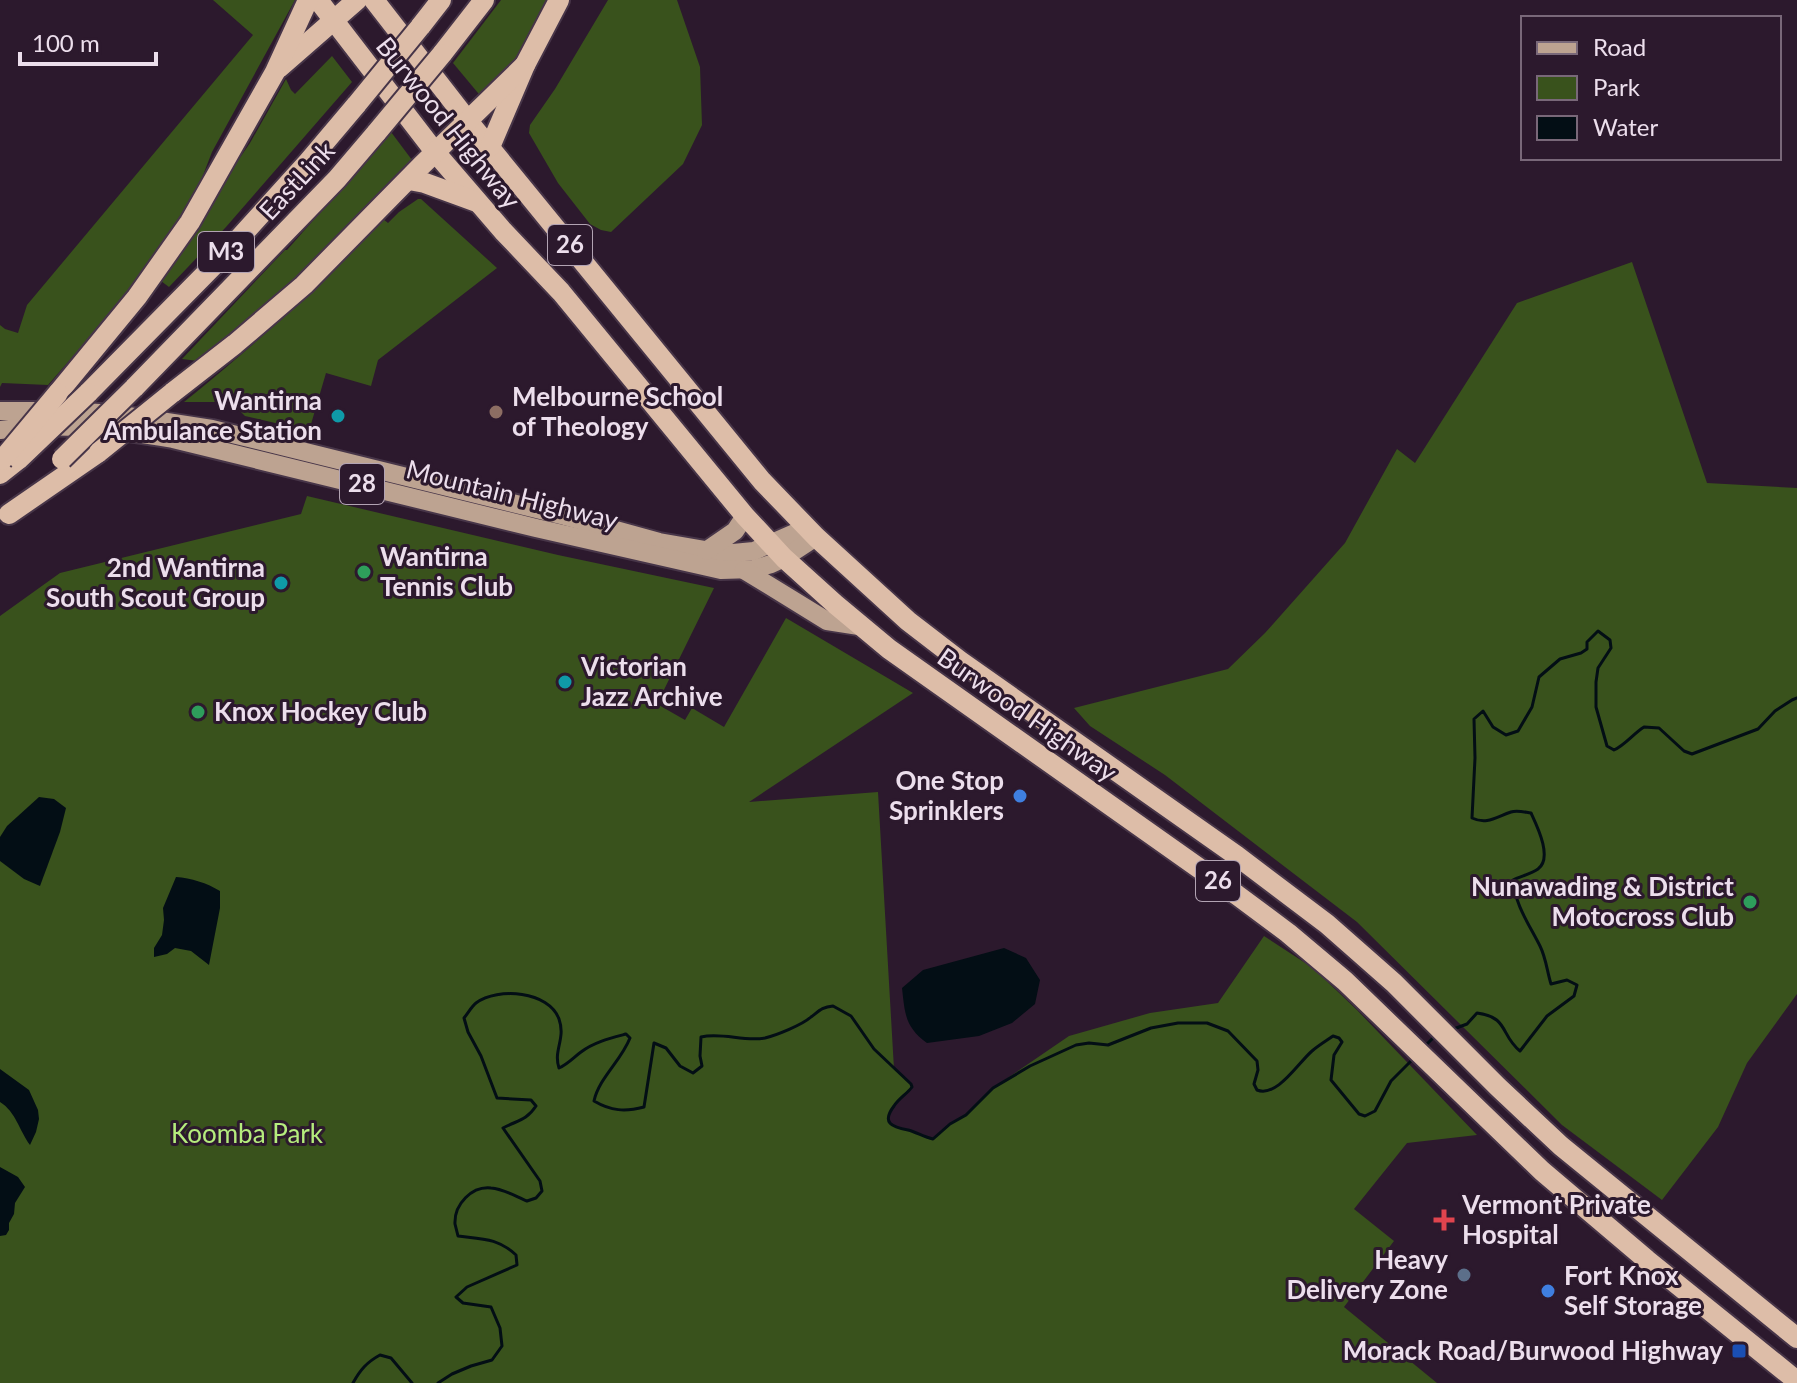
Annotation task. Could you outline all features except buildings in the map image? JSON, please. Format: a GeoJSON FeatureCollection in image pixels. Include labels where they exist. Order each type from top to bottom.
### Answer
{"type":"FeatureCollection","features":[{"type":"Feature","properties":{"kind":"highway"},"geometry":{"type":"LineString","coordinates":[[5,464],[58,393],[137,297],[190,222],[275,72],[308,0]]}},
{"type":"Feature","properties":{"kind":"highway","name":"Burwood Highway"},"geometry":{"type":"LineString","coordinates":[[318,0],[435,152],[561,292],[745,516],[778,551],[859,626],[1265,915],[1345,981],[1563,1189],[1797,1381]]}},
{"type":"Feature","properties":{"kind":"highway"},"geometry":{"type":"LineString","coordinates":[[275,72],[357,0]]}},
{"type":"Feature","properties":{"kind":"highway","name":"Burwood Highway"},"geometry":{"type":"LineString","coordinates":[[374,0],[468,121],[762,481],[811,532],[908,621],[960,661],[1301,903],[1373,964],[1532,1120],[1797,1338]]}},
{"type":"Feature","properties":{"kind":"highway","name":"EastLink"},"geometry":{"type":"LineString","coordinates":[[5,464],[88,393],[224,255],[308,162],[441,0]]}},
{"type":"Feature","properties":{"kind":"highway","name":"EastLink"},"geometry":{"type":"LineString","coordinates":[[4,518],[337,179],[484,0]]}},
{"type":"Feature","properties":{"kind":"highway"},"geometry":{"type":"LineString","coordinates":[[490,147],[525,65],[559,0]]}},
{"type":"Feature","properties":{"kind":"highway"},"geometry":{"type":"LineString","coordinates":[[4,518],[99,452],[304,285],[525,65]]}},
{"type":"Feature","properties":{"kind":"highway"},"geometry":{"type":"LineString","coordinates":[[409,180],[477,202]]}},
{"type":"Feature","properties":{"kind":"highway"},"geometry":{"type":"LineString","coordinates":[[1030,750],[1042,739],[1062,733]]}},
{"type":"Feature","properties":{"kind":"main road","name":"Mountain Highway"},"geometry":{"type":"LineString","coordinates":[[0,411],[115,414],[270,442],[721,570],[760,568],[778,551],[811,532]]}},
{"type":"Feature","properties":{"kind":"main road","name":"Mountain Highway"},"geometry":{"type":"LineString","coordinates":[[0,430],[88,427],[132,432],[538,519],[706,551],[778,551]]}},
{"type":"Feature","properties":{"kind":"main road"},"geometry":{"type":"LineString","coordinates":[[706,551],[735,531],[745,516]]}},
{"type":"Feature","properties":{"kind":"main road"},"geometry":{"type":"LineString","coordinates":[[744,570],[827,621],[859,626]]}},
{"type":"Feature","properties":{"kind":"green space"},"geometry":{"type":"Polygon","coordinates":[[[213,0],[295,0],[212,152],[195,196],[131,290],[48,385],[2,383],[0,387],[0,325],[18,333],[27,305],[253,35],[213,0]]]}},
{"type":"Feature","properties":{"kind":"green space"},"geometry":{"type":"Polygon","coordinates":[[[501,0],[551,0],[512,64],[483,99],[453,63],[501,0]]]}},
{"type":"Feature","properties":{"kind":"green space"},"geometry":{"type":"Polygon","coordinates":[[[608,0],[677,0],[700,67],[702,125],[683,164],[611,232],[590,224],[558,183],[529,133],[530,125],[608,0]]]}},
{"type":"Feature","properties":{"kind":"green space"},"geometry":{"type":"Polygon","coordinates":[[[332,56],[352,82],[226,227],[169,287],[157,278],[250,143],[286,79],[295,94],[332,56]]]}},
{"type":"Feature","properties":{"kind":"green space"},"geometry":{"type":"Polygon","coordinates":[[[391,132],[415,164],[370,213],[206,362],[182,359],[287,250],[391,132]]]}},
{"type":"Feature","properties":{"kind":"green space"},"geometry":{"type":"Polygon","coordinates":[[[418,199],[497,268],[378,360],[371,386],[326,373],[309,431],[245,416],[231,402],[184,402],[287,314],[383,219],[388,223],[418,199]]]}},
{"type":"Feature","properties":{"kind":"green space"},"geometry":{"type":"Polygon","coordinates":[[[1632,262],[1707,483],[1797,488],[1797,994],[1747,1063],[1718,1127],[1662,1200],[1562,1125],[1357,922],[1165,775],[1090,726],[1074,708],[1228,669],[1265,633],[1345,543],[1397,449],[1415,463],[1517,303],[1632,262]]]}},
{"type":"Feature","properties":{"kind":"green space","name":"Koomba Park"},"geometry":{"type":"Polygon","coordinates":[[[307,496],[714,588],[657,704],[685,720],[692,708],[724,727],[786,618],[913,693],[749,802],[878,792],[894,1069],[912,1087],[893,1106],[887,1118],[889,1123],[900,1129],[933,1139],[966,1115],[993,1088],[1069,1036],[1150,1013],[1218,1003],[1264,936],[1313,968],[1477,1135],[1407,1143],[1354,1209],[1394,1241],[1344,1307],[1437,1383],[0,1383],[0,616],[60,573],[301,514],[307,496]]]}},
{"type":"Feature","properties":{"kind":"water"},"geometry":{"type":"Polygon","coordinates":[[[39,797],[54,799],[66,808],[40,886],[24,879],[0,861],[0,837],[7,826],[39,797]]]}},
{"type":"Feature","properties":{"kind":"water"},"geometry":{"type":"Polygon","coordinates":[[[176,877],[199,881],[220,891],[220,908],[209,965],[191,951],[175,948],[154,957],[154,948],[162,935],[163,908],[176,877]]]}},
{"type":"Feature","properties":{"kind":"water"},"geometry":{"type":"Polygon","coordinates":[[[1004,948],[1026,958],[1040,980],[1035,1004],[1012,1023],[979,1036],[927,1043],[914,1031],[907,1019],[902,988],[923,970],[1004,948]]]}},
{"type":"Feature","properties":{"kind":"water"},"geometry":{"type":"Polygon","coordinates":[[[0,1069],[29,1090],[38,1110],[39,1119],[30,1145],[14,1116],[0,1102],[0,1069]]]}},
{"type":"Feature","properties":{"kind":"water"},"geometry":{"type":"Polygon","coordinates":[[[0,1167],[18,1177],[25,1187],[15,1203],[9,1230],[6,1235],[0,1236],[0,1167]]]}},
{"type":"Feature","properties":{"kind":"waterway"},"geometry":{"type":"LineString","coordinates":[[1451,1030],[1467,1024],[1477,1013],[1487,1015],[1499,1023],[1520,1051],[1547,1016],[1574,996],[1577,985],[1567,980],[1551,984],[1542,951],[1517,898],[1513,880],[1538,869],[1544,857],[1531,813],[1513,811],[1487,820],[1472,818],[1474,719],[1483,711],[1493,727],[1506,735],[1518,731],[1532,707],[1539,677],[1560,659],[1587,649],[1587,642],[1598,631],[1610,640],[1611,648],[1598,668],[1596,707],[1607,746],[1614,750],[1644,727],[1659,728],[1684,751],[1692,754],[1758,729],[1775,711],[1797,698]]}},
{"type":"Feature","properties":{"kind":"waterway"},"geometry":{"type":"LineString","coordinates":[[438,1383],[452,1374],[492,1360],[502,1346],[500,1328],[491,1307],[463,1303],[456,1297],[467,1287],[517,1265],[516,1255],[503,1245],[458,1236],[455,1217],[461,1203],[471,1193],[484,1188],[500,1190],[527,1201],[536,1198],[542,1191],[540,1181],[503,1128],[525,1117],[536,1106],[531,1100],[497,1098],[468,1032],[464,1018],[474,1004],[485,998],[522,994],[545,1002],[561,1026],[557,1056],[559,1068],[591,1046],[626,1034],[630,1038],[600,1085],[594,1101],[612,1109],[624,1110],[644,1107],[654,1043],[666,1048],[680,1066],[693,1073],[702,1066],[701,1037],[765,1038],[833,1006],[851,1016],[874,1049],[911,1084],[912,1087],[890,1112],[890,1123],[933,1139],[966,1115],[993,1088],[1030,1066],[1076,1045],[1108,1045],[1151,1028],[1178,1023],[1207,1023],[1228,1031],[1257,1061],[1254,1084],[1257,1090],[1265,1091],[1280,1084],[1320,1045],[1333,1036],[1339,1038],[1342,1042],[1334,1055],[1331,1080],[1359,1114],[1365,1116],[1375,1111],[1391,1081],[1414,1058]]}},
{"type":"Feature","properties":{"kind":"waterway"},"geometry":{"type":"LineString","coordinates":[[1424,1047],[1436,1035]]}},
{"type":"Feature","properties":{"kind":"waterway"},"geometry":{"type":"LineString","coordinates":[[353,1383],[364,1367],[380,1355],[391,1358],[412,1383]]}},
{"type":"Feature","properties":{"kind":"place","name":"Melbourne School of Theology"},"geometry":{"type":"Point","coordinates":[496,412]}},
{"type":"Feature","properties":{"kind":"place","name":"Wantirna Ambulance Station"},"geometry":{"type":"Point","coordinates":[338,416]}},
{"type":"Feature","properties":{"kind":"place","name":"Wantirna Tennis Club"},"geometry":{"type":"Point","coordinates":[364,572]}},
{"type":"Feature","properties":{"kind":"place","name":"2nd Wantirna South Scout Group"},"geometry":{"type":"Point","coordinates":[281,583]}},
{"type":"Feature","properties":{"kind":"place","name":"Victorian Jazz Archive"},"geometry":{"type":"Point","coordinates":[565,682]}},
{"type":"Feature","properties":{"kind":"place","name":"Knox Hockey Club"},"geometry":{"type":"Point","coordinates":[198,712]}},
{"type":"Feature","properties":{"kind":"place","name":"One Stop Sprinklers"},"geometry":{"type":"Point","coordinates":[1020,796]}},
{"type":"Feature","properties":{"kind":"place","name":"Nunawading & District Motocross Club"},"geometry":{"type":"Point","coordinates":[1750,902]}},
{"type":"Feature","properties":{"kind":"place","name":"Vermont Private Hospital"},"geometry":{"type":"Point","coordinates":[1444,1220]}},
{"type":"Feature","properties":{"kind":"place","name":"Heavy Delivery Zone"},"geometry":{"type":"Point","coordinates":[1464,1275]}},
{"type":"Feature","properties":{"kind":"place","name":"Fort Knox Self Storage"},"geometry":{"type":"Point","coordinates":[1548,1291]}},
{"type":"Feature","properties":{"kind":"place","name":"Morack Road/Burwood Highway"},"geometry":{"type":"Point","coordinates":[1739,1351]}}]}
